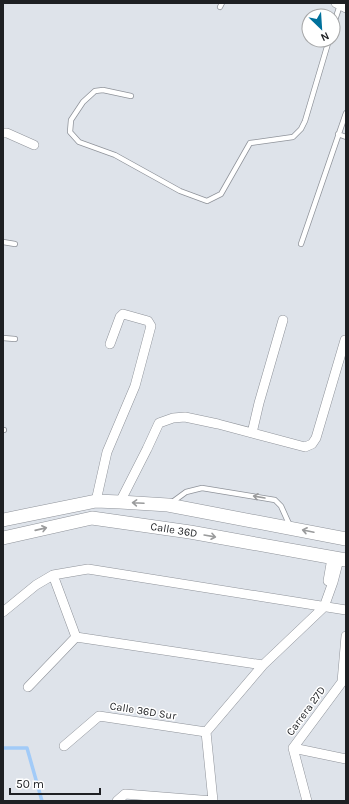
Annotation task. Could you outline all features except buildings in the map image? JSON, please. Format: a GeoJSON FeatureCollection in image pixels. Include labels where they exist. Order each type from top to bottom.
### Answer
{"type":"FeatureCollection","features":[{"type":"Feature","properties":{"kind":"main road","name":"Calle 36D"},"geometry":{"type":"LineString","coordinates":[[3,520],[96,501],[120,502],[168,505],[346,540]]}},
{"type":"Feature","properties":{"kind":"main road","name":"Calle 36D"},"geometry":{"type":"LineString","coordinates":[[3,538],[92,518],[190,532],[339,559]]}},
{"type":"Feature","properties":{"kind":"street"},"geometry":{"type":"LineString","coordinates":[[3,133],[7,133],[34,145]]}},
{"type":"Feature","properties":{"kind":"street"},"geometry":{"type":"LineString","coordinates":[[96,501],[107,452],[135,386],[151,323],[123,314],[120,317],[110,344]]}},
{"type":"Feature","properties":{"kind":"street"},"geometry":{"type":"LineString","coordinates":[[252,433],[283,320]]}},
{"type":"Feature","properties":{"kind":"street"},"geometry":{"type":"LineString","coordinates":[[120,502],[148,449],[159,423],[173,418],[185,417],[305,447],[312,444],[316,438],[345,340]]}},
{"type":"Feature","properties":{"kind":"street"},"geometry":{"type":"LineString","coordinates":[[117,801],[125,794],[213,801],[206,732],[263,664],[324,607],[339,559]]}},
{"type":"Feature","properties":{"kind":"street"},"geometry":{"type":"LineString","coordinates":[[3,612],[36,585],[53,575],[88,569],[346,610]]}},
{"type":"Feature","properties":{"kind":"street"},"geometry":{"type":"LineString","coordinates":[[53,575],[76,638]]}},
{"type":"Feature","properties":{"kind":"street","name":"Carrera 27D"},"geometry":{"type":"LineString","coordinates":[[307,801],[293,748],[344,682],[346,636]]}},
{"type":"Feature","properties":{"kind":"street"},"geometry":{"type":"LineString","coordinates":[[76,638],[263,664]]}},
{"type":"Feature","properties":{"kind":"street"},"geometry":{"type":"LineString","coordinates":[[28,687],[76,638]]}},
{"type":"Feature","properties":{"kind":"street","name":"Calle 36D Sur"},"geometry":{"type":"LineString","coordinates":[[64,746],[99,716],[206,732]]}},
{"type":"Feature","properties":{"kind":"street"},"geometry":{"type":"LineString","coordinates":[[293,748],[346,759]]}},
{"type":"Feature","properties":{"kind":"lane"},"geometry":{"type":"LineString","coordinates":[[131,96],[103,90],[95,91],[83,102],[71,120],[70,132],[79,142],[115,155],[180,191],[207,201],[221,194],[250,143],[293,137],[301,130],[327,48]]}},
{"type":"Feature","properties":{"kind":"lane"},"geometry":{"type":"LineString","coordinates":[[301,244],[346,113]]}},
{"type":"Feature","properties":{"kind":"lane"},"geometry":{"type":"LineString","coordinates":[[338,134],[346,137]]}},
{"type":"Feature","properties":{"kind":"lane"},"geometry":{"type":"LineString","coordinates":[[3,242],[15,244]]}},
{"type":"Feature","properties":{"kind":"lane"},"geometry":{"type":"LineString","coordinates":[[3,338],[15,339]]}},
{"type":"Feature","properties":{"kind":"lane"},"geometry":{"type":"LineString","coordinates":[[168,505],[186,492],[202,488],[275,500],[281,506],[291,528]]}},
{"type":"Feature","properties":{"kind":"waterway"},"geometry":{"type":"LineString","coordinates":[[3,748],[27,748],[42,801]]}}]}
